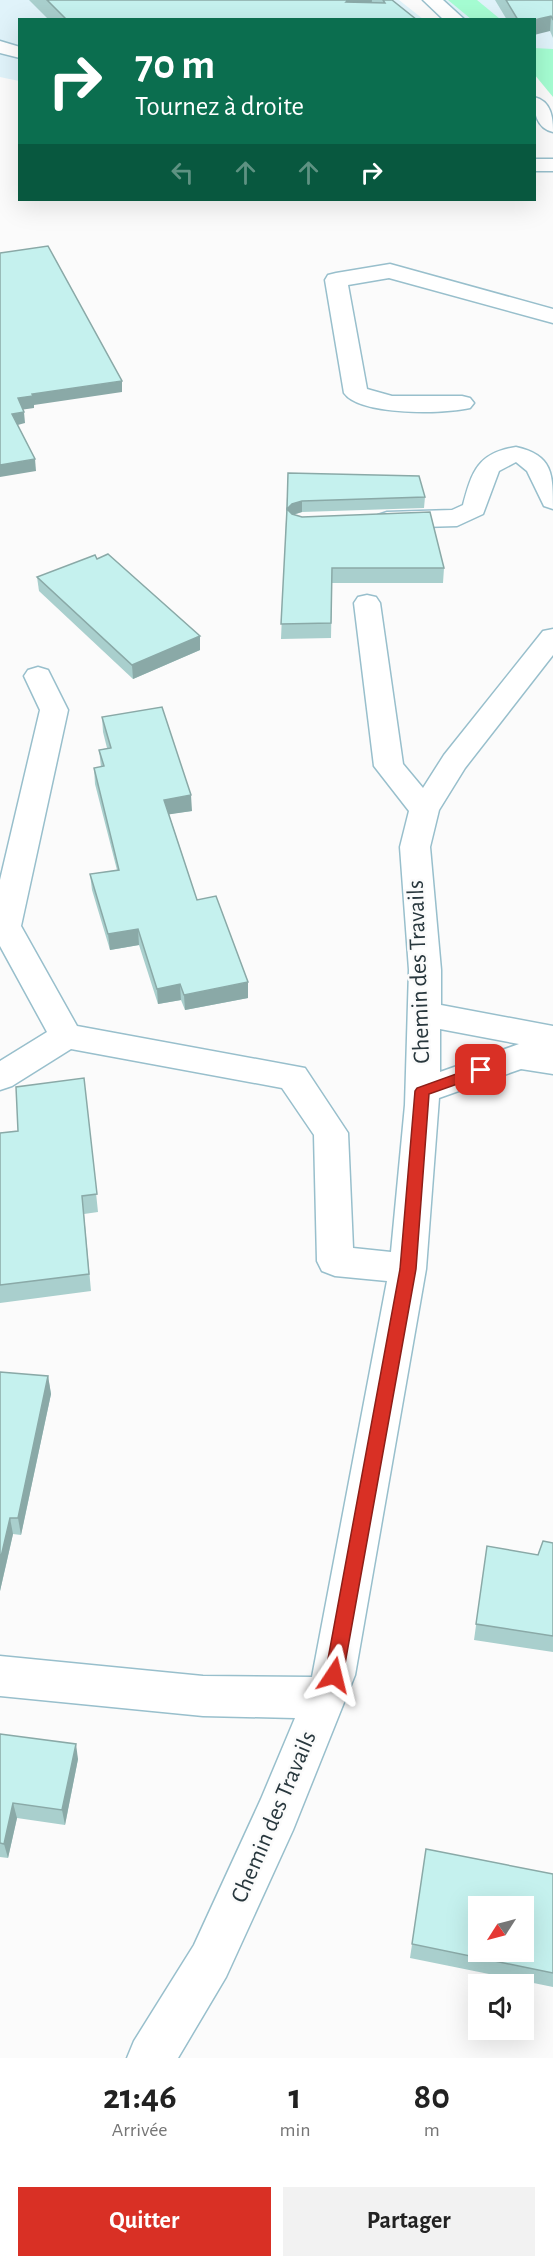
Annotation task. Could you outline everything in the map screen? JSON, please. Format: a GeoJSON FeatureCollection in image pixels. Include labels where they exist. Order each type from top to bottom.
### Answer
{"type":"FeatureCollection","features":[{"type":"Feature","properties":{"kind":"street"},"geometry":{"type":"LineString","coordinates":[[432,0],[454,18]]}},
{"type":"Feature","properties":{"kind":"street"},"geometry":{"type":"LineString","coordinates":[[0,47],[18,52]]}},
{"type":"Feature","properties":{"kind":"street"},"geometry":{"type":"LineString","coordinates":[[536,105],[553,125]]}},
{"type":"Feature","properties":{"kind":"street"},"geometry":{"type":"LineString","coordinates":[[536,165],[553,165]]}},
{"type":"Feature","properties":{"kind":"street"},"geometry":{"type":"LineString","coordinates":[[462,403],[386,402],[363,398],[356,393],[336,279],[390,271],[553,316]]}},
{"type":"Feature","properties":{"kind":"street"},"geometry":{"type":"LineString","coordinates":[[362,520],[457,518],[474,508],[488,468],[500,458],[516,453],[531,459],[540,467],[553,501]]}},
{"type":"Feature","properties":{"kind":"street"},"geometry":{"type":"LineString","coordinates":[[367,603],[389,766],[424,810]]}},
{"type":"Feature","properties":{"kind":"street","name":"Chemin des Travails"},"geometry":{"type":"LineString","coordinates":[[151,2058],[210,1961],[277,1814],[334,1675],[408,1269],[422,1091],[424,970],[415,847],[424,810],[454,762],[553,637]]}},
{"type":"Feature","properties":{"kind":"street"},"geometry":{"type":"LineString","coordinates":[[38,676],[54,710],[5,926],[66,1036]]}},
{"type":"Feature","properties":{"kind":"street"},"geometry":{"type":"LineString","coordinates":[[423,1014],[553,1038]]}},
{"type":"Feature","properties":{"kind":"street"},"geometry":{"type":"LineString","coordinates":[[0,1077],[66,1036],[293,1077],[331,1133],[335,1261],[408,1269]]}},
{"type":"Feature","properties":{"kind":"street"},"geometry":{"type":"LineString","coordinates":[[422,1091],[520,1056],[553,1062]]}},
{"type":"Feature","properties":{"kind":"street"},"geometry":{"type":"LineString","coordinates":[[0,1676],[203,1696],[325,1698]]}},
{"type":"Feature","properties":{"kind":"shaded area"},"geometry":{"type":"Polygon","coordinates":[[[0,0],[399,0],[422,18],[18,18],[18,81],[0,77],[0,0]]]}},
{"type":"Feature","properties":{"kind":"shaded area"},"geometry":{"type":"Polygon","coordinates":[[[440,0],[553,0],[553,95],[536,74],[536,18],[465,18],[440,0]]]}},
{"type":"Feature","properties":{"kind":"green space"},"geometry":{"type":"Polygon","coordinates":[[[448,0],[477,0],[499,18],[470,18],[448,0]]]}},
{"type":"Feature","properties":{"kind":"green space"},"geometry":{"type":"Polygon","coordinates":[[[536,48],[553,49],[553,97],[536,76],[536,48]]]}},
{"type":"Feature","properties":{"kind":"building"},"geometry":{"type":"Polygon","coordinates":[[[47,0],[348,0],[346,2],[385,3],[383,0],[392,0],[414,18],[65,18],[47,0]]]}},
{"type":"Feature","properties":{"kind":"building"},"geometry":{"type":"Polygon","coordinates":[[[506,0],[553,0],[553,20],[551,16],[536,20],[517,18],[506,0]]]}},
{"type":"Feature","properties":{"kind":"building"},"geometry":{"type":"Polygon","coordinates":[[[48,246],[122,381],[18,398],[24,412],[12,414],[35,459],[0,465],[0,253],[48,246]]]}},
{"type":"Feature","properties":{"kind":"building"},"geometry":{"type":"Polygon","coordinates":[[[288,473],[419,476],[425,497],[302,501],[292,504],[287,509],[288,473]]]}},
{"type":"Feature","properties":{"kind":"building"},"geometry":{"type":"Polygon","coordinates":[[[287,509],[292,514],[302,517],[430,512],[444,568],[332,568],[331,623],[281,624],[287,509]]]}},
{"type":"Feature","properties":{"kind":"building"},"geometry":{"type":"Polygon","coordinates":[[[108,554],[200,636],[132,665],[37,577],[95,555],[97,559],[108,554]]]}},
{"type":"Feature","properties":{"kind":"building"},"geometry":{"type":"Polygon","coordinates":[[[162,707],[191,795],[164,800],[197,900],[216,896],[248,982],[184,995],[180,984],[157,989],[138,929],[108,934],[90,874],[119,870],[94,768],[104,766],[99,750],[111,748],[102,717],[162,707]]]}},
{"type":"Feature","properties":{"kind":"building"},"geometry":{"type":"Polygon","coordinates":[[[84,1078],[97,1194],[82,1196],[89,1274],[0,1285],[0,1133],[18,1131],[16,1087],[84,1078]]]}},
{"type":"Feature","properties":{"kind":"building"},"geometry":{"type":"Polygon","coordinates":[[[0,1372],[48,1376],[18,1518],[10,1518],[0,1561],[0,1372]]]}},
{"type":"Feature","properties":{"kind":"building"},"geometry":{"type":"Polygon","coordinates":[[[543,1541],[553,1543],[553,1636],[476,1624],[487,1546],[538,1555],[543,1541]]]}},
{"type":"Feature","properties":{"kind":"building"},"geometry":{"type":"Polygon","coordinates":[[[0,1734],[76,1744],[62,1810],[13,1803],[4,1844],[0,1843],[0,1734]]]}},
{"type":"Feature","properties":{"kind":"building"},"geometry":{"type":"Polygon","coordinates":[[[426,1849],[553,1874],[553,1973],[500,1962],[534,1962],[534,1896],[468,1896],[468,1956],[412,1944],[426,1849]]]}},
{"type":"Feature","properties":{"kind":"route"},"geometry":{"type":"LineString","coordinates":[[334,1675],[408,1269],[422,1091],[481,1070]]}}]}
